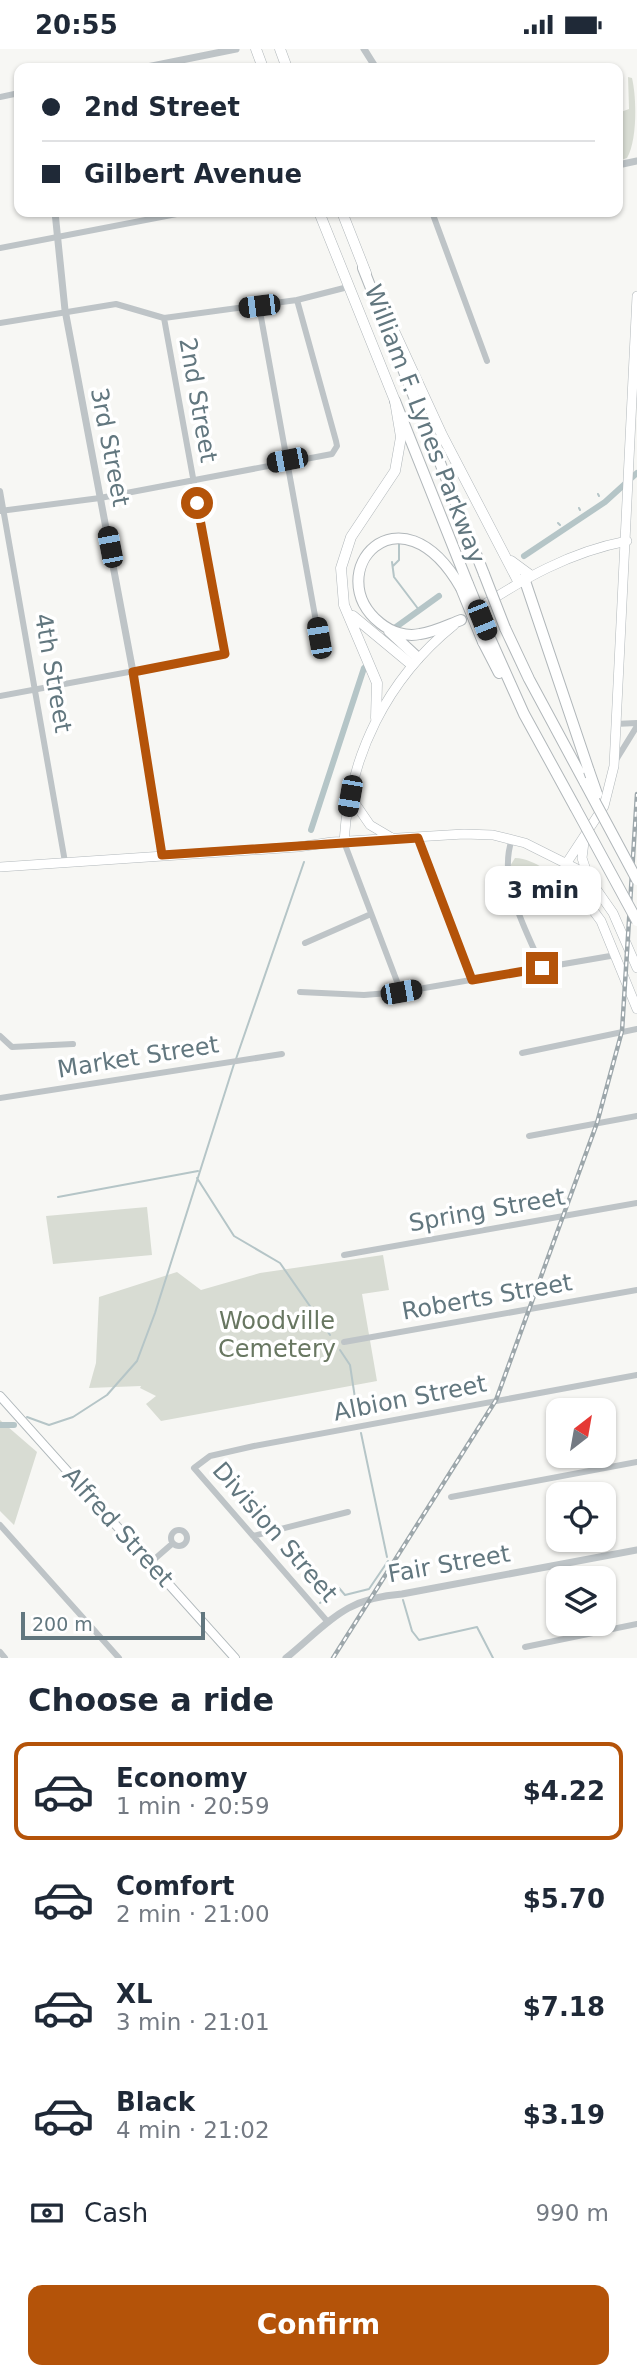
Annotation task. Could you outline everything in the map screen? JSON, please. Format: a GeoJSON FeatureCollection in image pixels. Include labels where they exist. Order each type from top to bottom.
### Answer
{"type":"FeatureCollection","features":[{"type":"Feature","properties":{"kind":"highway"},"geometry":{"type":"LineString","coordinates":[[321,217],[395,401],[401,437],[398,460],[390,481],[346,546],[340,581],[344,605],[375,676],[378,690],[376,718]]}},
{"type":"Feature","properties":{"kind":"highway"},"geometry":{"type":"LineString","coordinates":[[344,217],[363,268],[442,435],[507,557],[524,578],[611,829]]}},
{"type":"Feature","properties":{"kind":"highway","name":"William F. Lynes Parkway"},"geometry":{"type":"LineString","coordinates":[[363,268],[505,628],[637,880]]}},
{"type":"Feature","properties":{"kind":"highway","name":"William F. Lynes Parkway"},"geometry":{"type":"LineString","coordinates":[[395,401],[486,640],[637,921]]}},
{"type":"Feature","properties":{"kind":"highway"},"geometry":{"type":"LineString","coordinates":[[415,661],[379,622],[362,598],[359,572],[373,547],[387,539],[408,538],[424,545],[441,559],[464,586]]}},
{"type":"Feature","properties":{"kind":"highway"},"geometry":{"type":"LineString","coordinates":[[344,605],[368,631],[415,661]]}},
{"type":"Feature","properties":{"kind":"highway"},"geometry":{"type":"LineString","coordinates":[[379,622],[398,632],[420,634],[461,619]]}},
{"type":"Feature","properties":{"kind":"main road"},"geometry":{"type":"LineString","coordinates":[[637,296],[614,765],[604,806],[566,864],[567,875],[595,910],[627,977],[637,1009]]}},
{"type":"Feature","properties":{"kind":"main road"},"geometry":{"type":"LineString","coordinates":[[344,842],[350,796],[362,753],[376,718],[415,661],[461,619],[524,578],[593,548],[627,541]]}},
{"type":"Feature","properties":{"kind":"main road"},"geometry":{"type":"LineString","coordinates":[[350,796],[370,825],[393,839]]}},
{"type":"Feature","properties":{"kind":"main road"},"geometry":{"type":"LineString","coordinates":[[0,867],[473,834],[512,839],[579,870],[590,880],[613,913],[637,968]]}},
{"type":"Feature","properties":{"kind":"main road"},"geometry":{"type":"LineString","coordinates":[[586,836],[582,858],[590,880]]}},
{"type":"Feature","properties":{"kind":"main road","name":"Alfred Street"},"geometry":{"type":"LineString","coordinates":[[0,1396],[235,1658]]}},
{"type":"Feature","properties":{"kind":"street"},"geometry":{"type":"LineString","coordinates":[[167,63],[236,49]]}},
{"type":"Feature","properties":{"kind":"street","name":"3rd Street"},"geometry":{"type":"LineString","coordinates":[[55,217],[65,310],[133,672],[162,855]]}},
{"type":"Feature","properties":{"kind":"street"},"geometry":{"type":"LineString","coordinates":[[0,248],[161,217]]}},
{"type":"Feature","properties":{"kind":"street"},"geometry":{"type":"LineString","coordinates":[[434,217],[487,361]]}},
{"type":"Feature","properties":{"kind":"street"},"geometry":{"type":"LineString","coordinates":[[0,323],[65,310],[116,304],[164,318],[297,300],[331,294],[348,287]]}},
{"type":"Feature","properties":{"kind":"street"},"geometry":{"type":"LineString","coordinates":[[2,511],[100,498],[192,478],[332,454],[337,446],[297,300]]}},
{"type":"Feature","properties":{"kind":"street"},"geometry":{"type":"LineString","coordinates":[[259,306],[319,638]]}},
{"type":"Feature","properties":{"kind":"street","name":"2nd Street"},"geometry":{"type":"LineString","coordinates":[[133,672],[225,654],[164,318]]}},
{"type":"Feature","properties":{"kind":"street","name":"4th Street"},"geometry":{"type":"LineString","coordinates":[[0,491],[65,862]]}},
{"type":"Feature","properties":{"kind":"street"},"geometry":{"type":"LineString","coordinates":[[0,696],[133,672]]}},
{"type":"Feature","properties":{"kind":"street"},"geometry":{"type":"LineString","coordinates":[[614,765],[637,725],[615,724]]}},
{"type":"Feature","properties":{"kind":"street"},"geometry":{"type":"LineString","coordinates":[[418,838],[472,980]]}},
{"type":"Feature","properties":{"kind":"street"},"geometry":{"type":"LineString","coordinates":[[512,839],[507,856],[509,883],[542,968]]}},
{"type":"Feature","properties":{"kind":"street"},"geometry":{"type":"LineString","coordinates":[[344,842],[401,992]]}},
{"type":"Feature","properties":{"kind":"street"},"geometry":{"type":"LineString","coordinates":[[305,943],[371,915]]}},
{"type":"Feature","properties":{"kind":"street"},"geometry":{"type":"LineString","coordinates":[[300,992],[364,995],[401,992],[616,955]]}},
{"type":"Feature","properties":{"kind":"street"},"geometry":{"type":"LineString","coordinates":[[522,1053],[637,1029]]}},
{"type":"Feature","properties":{"kind":"street"},"geometry":{"type":"LineString","coordinates":[[0,1036],[12,1047],[73,1044]]}},
{"type":"Feature","properties":{"kind":"street","name":"Market Street"},"geometry":{"type":"LineString","coordinates":[[0,1098],[282,1054]]}},
{"type":"Feature","properties":{"kind":"street"},"geometry":{"type":"LineString","coordinates":[[528,1136],[637,1116]]}},
{"type":"Feature","properties":{"kind":"street","name":"Spring Street"},"geometry":{"type":"LineString","coordinates":[[344,1255],[637,1203]]}},
{"type":"Feature","properties":{"kind":"street","name":"Roberts Street"},"geometry":{"type":"LineString","coordinates":[[344,1342],[637,1290]]}},
{"type":"Feature","properties":{"kind":"street","name":"Albion Street"},"geometry":{"type":"LineString","coordinates":[[194,1468],[210,1456],[254,1446],[637,1375]]}},
{"type":"Feature","properties":{"kind":"street"},"geometry":{"type":"LineString","coordinates":[[451,1497],[637,1462]]}},
{"type":"Feature","properties":{"kind":"street","name":"Division Street"},"geometry":{"type":"LineString","coordinates":[[194,1468],[327,1621]]}},
{"type":"Feature","properties":{"kind":"street"},"geometry":{"type":"LineString","coordinates":[[253,1536],[348,1512]]}},
{"type":"Feature","properties":{"kind":"street"},"geometry":{"type":"LineString","coordinates":[[0,1525],[119,1658]]}},
{"type":"Feature","properties":{"kind":"street"},"geometry":{"type":"LineString","coordinates":[[150,1563],[173,1543]]}},
{"type":"Feature","properties":{"kind":"street","name":"Fair Street"},"geometry":{"type":"LineString","coordinates":[[286,1658],[327,1621],[372,1596],[401,1594],[637,1550]]}},
{"type":"Feature","properties":{"kind":"street"},"geometry":{"type":"LineString","coordinates":[[525,1647],[637,1624]]}},
{"type":"Feature","properties":{"kind":"street"},"geometry":{"type":"LineString","coordinates":[[0,1652],[5,1658]]}},
{"type":"Feature","properties":{"kind":"green space"},"geometry":{"type":"Polygon","coordinates":[[[628,77],[632,78],[634,87],[634,131],[630,151],[627,158],[623,159],[623,111],[629,109],[628,77]]]}},
{"type":"Feature","properties":{"kind":"green space"},"geometry":{"type":"Polygon","coordinates":[[[515,858],[538,865],[569,890],[560,896],[534,884],[523,885],[512,880],[510,866],[515,858]]]}},
{"type":"Feature","properties":{"kind":"green space"},"geometry":{"type":"Polygon","coordinates":[[[147,1207],[152,1255],[53,1264],[46,1216],[147,1207]]]}},
{"type":"Feature","properties":{"kind":"green space","name":"Woodville Cemetery"},"geometry":{"type":"Polygon","coordinates":[[[383,1255],[389,1290],[362,1294],[377,1381],[161,1421],[146,1404],[156,1396],[140,1388],[141,1386],[89,1388],[96,1363],[99,1297],[177,1272],[201,1290],[260,1273],[383,1255]]]}},
{"type":"Feature","properties":{"kind":"green space"},"geometry":{"type":"Polygon","coordinates":[[[0,1420],[37,1452],[14,1525],[0,1511],[0,1420]]]}},
{"type":"Feature","properties":{"kind":"waterway"},"geometry":{"type":"LineString","coordinates":[[524,556],[605,502],[637,473]]}},
{"type":"Feature","properties":{"kind":"waterway"},"geometry":{"type":"LineString","coordinates":[[393,566],[399,560],[399,543]]}},
{"type":"Feature","properties":{"kind":"waterway"},"geometry":{"type":"LineString","coordinates":[[392,562],[394,577],[419,610]]}},
{"type":"Feature","properties":{"kind":"waterway"},"geometry":{"type":"LineString","coordinates":[[396,627],[439,596]]}},
{"type":"Feature","properties":{"kind":"waterway"},"geometry":{"type":"LineString","coordinates":[[311,830],[364,668]]}},
{"type":"Feature","properties":{"kind":"waterway"},"geometry":{"type":"LineString","coordinates":[[236,1059],[304,862]]}},
{"type":"Feature","properties":{"kind":"waterway"},"geometry":{"type":"LineString","coordinates":[[27,1417],[49,1425],[73,1417],[107,1395],[137,1361],[155,1313],[234,1064]]}},
{"type":"Feature","properties":{"kind":"waterway"},"geometry":{"type":"LineString","coordinates":[[58,1197],[198,1171]]}},
{"type":"Feature","properties":{"kind":"waterway"},"geometry":{"type":"LineString","coordinates":[[197,1178],[234,1236],[280,1263],[330,1335]]}},
{"type":"Feature","properties":{"kind":"waterway"},"geometry":{"type":"LineString","coordinates":[[340,1350],[350,1365],[358,1418]]}},
{"type":"Feature","properties":{"kind":"waterway"},"geometry":{"type":"LineString","coordinates":[[0,1425],[14,1425]]}},
{"type":"Feature","properties":{"kind":"waterway"},"geometry":{"type":"LineString","coordinates":[[361,1433],[387,1557]]}},
{"type":"Feature","properties":{"kind":"waterway"},"geometry":{"type":"LineString","coordinates":[[320,1603],[339,1588],[345,1595],[369,1589],[388,1561]]}},
{"type":"Feature","properties":{"kind":"waterway"},"geometry":{"type":"LineString","coordinates":[[403,1600],[412,1631],[419,1640],[477,1627],[493,1658]]}},
{"type":"Feature","properties":{"kind":"railway"},"geometry":{"type":"LineString","coordinates":[[333,1658],[496,1400],[597,1123],[622,1031],[637,794]]}},
{"type":"Feature","properties":{"kind":"route"},"geometry":{"type":"LineString","coordinates":[[197,503],[225,654],[133,672],[162,855],[418,838],[472,980],[542,968]]}}]}
